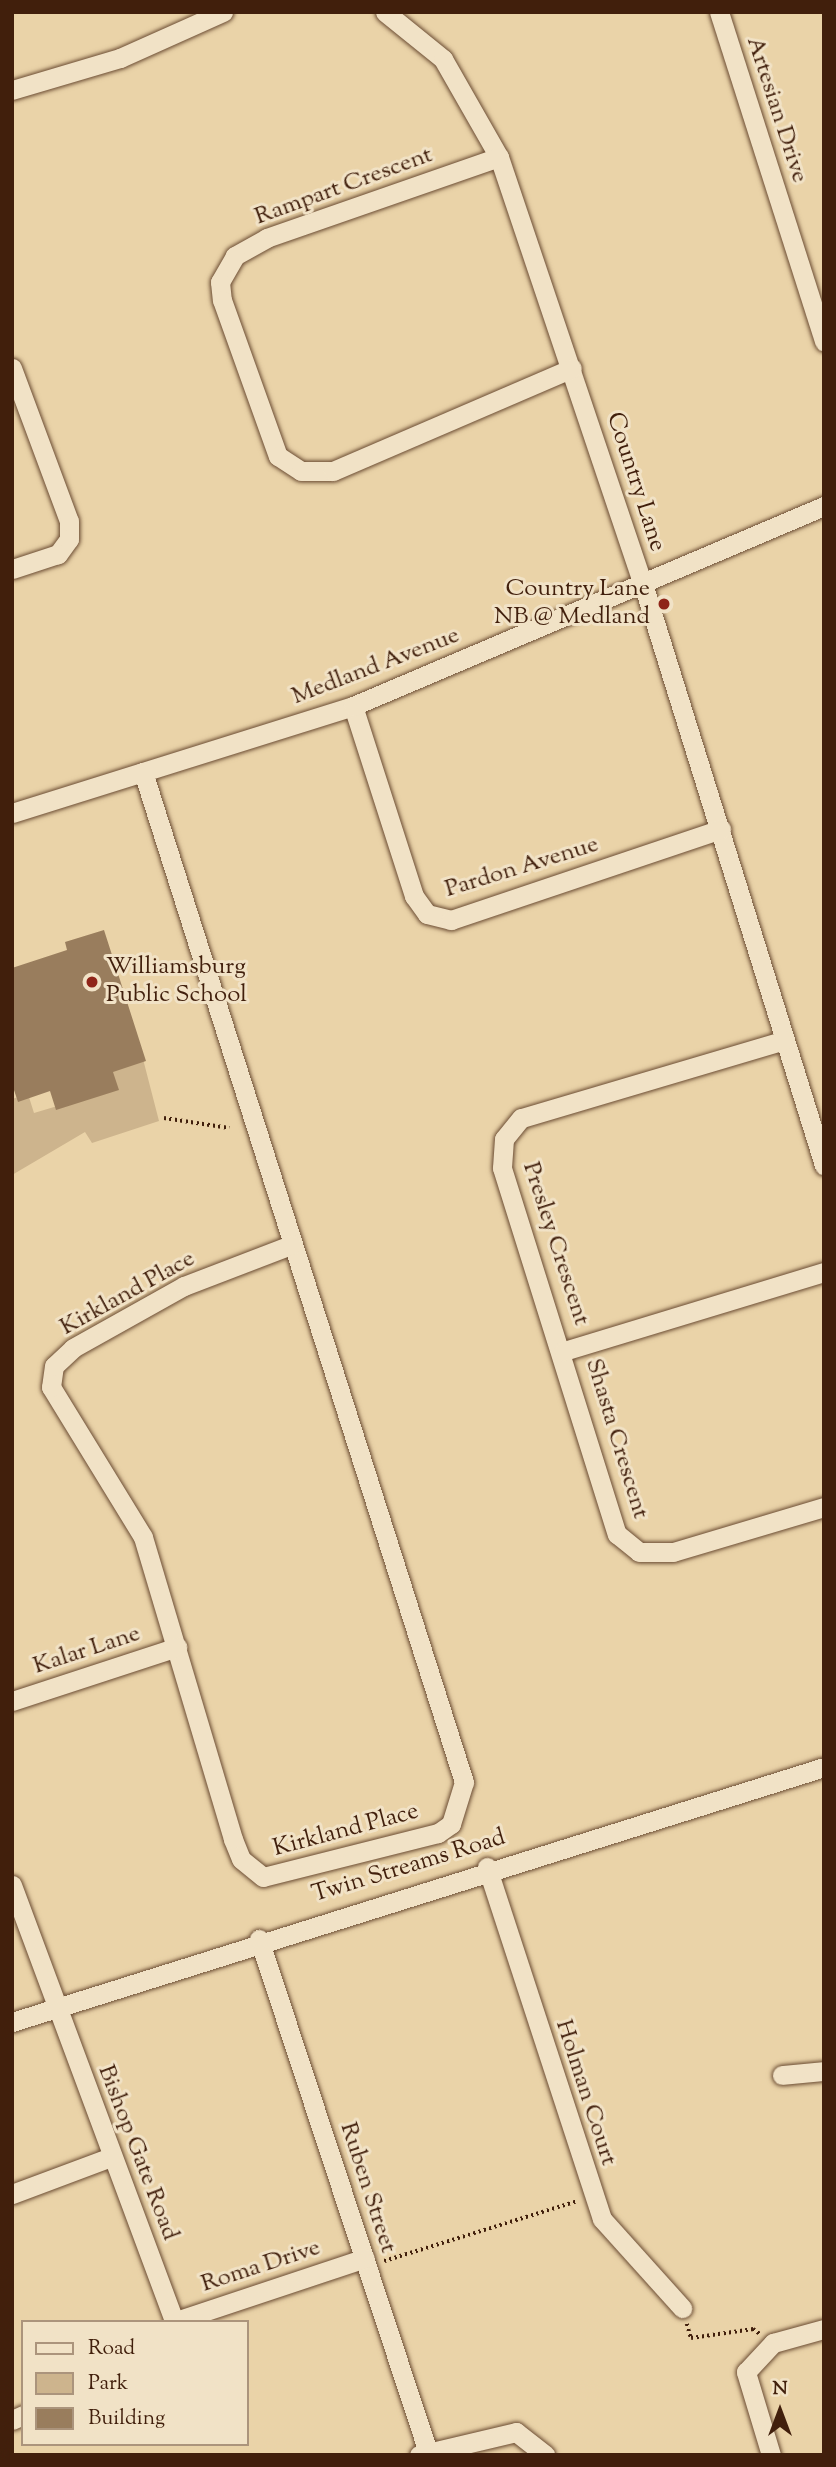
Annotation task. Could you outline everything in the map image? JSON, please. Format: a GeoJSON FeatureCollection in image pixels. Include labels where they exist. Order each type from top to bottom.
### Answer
{"type":"FeatureCollection","features":[{"type":"Feature","properties":{"kind":"street"},"geometry":{"type":"LineString","coordinates":[[12,90],[120,58],[223,12]]}},
{"type":"Feature","properties":{"kind":"street","name":"Country Lane"},"geometry":{"type":"LineString","coordinates":[[385,12],[443,59],[499,157],[643,584],[824,1165]]}},
{"type":"Feature","properties":{"kind":"street","name":"Artesian Drive"},"geometry":{"type":"LineString","coordinates":[[719,12],[824,342]]}},
{"type":"Feature","properties":{"kind":"street","name":"Rampart Crescent"},"geometry":{"type":"LineString","coordinates":[[499,157],[267,238],[235,256],[220,282],[222,300],[278,456],[301,471],[333,471],[572,368]]}},
{"type":"Feature","properties":{"kind":"street"},"geometry":{"type":"LineString","coordinates":[[12,368],[69,521],[69,539],[58,554],[12,569]]}},
{"type":"Feature","properties":{"kind":"street","name":"Medland Avenue"},"geometry":{"type":"LineString","coordinates":[[12,813],[353,706],[824,506]]}},
{"type":"Feature","properties":{"kind":"street","name":"Pardon Avenue"},"geometry":{"type":"LineString","coordinates":[[353,706],[414,896],[427,914],[451,920],[721,828]]}},
{"type":"Feature","properties":{"kind":"street","name":"Kirkland Place"},"geometry":{"type":"LineString","coordinates":[[143,772],[290,1245],[451,1732],[464,1797],[451,1824],[282,1877],[252,1871],[233,1839],[143,1537],[57,1398],[54,1366],[73,1348],[184,1286],[290,1245]]}},
{"type":"Feature","properties":{"kind":"street","name":"Presley Crescent"},"geometry":{"type":"LineString","coordinates":[[785,1040],[521,1118],[504,1139],[502,1168],[564,1351],[824,1272]]}},
{"type":"Feature","properties":{"kind":"street","name":"Shasta Crescent"},"geometry":{"type":"LineString","coordinates":[[564,1351],[617,1534],[639,1552],[673,1552],[824,1507]]}},
{"type":"Feature","properties":{"kind":"street","name":"Kalar Lane"},"geometry":{"type":"LineString","coordinates":[[12,1701],[177,1647]]}},
{"type":"Feature","properties":{"kind":"street","name":"Twin Streams Road"},"geometry":{"type":"LineString","coordinates":[[12,2022],[54,2004],[487,1867],[824,1767]]}},
{"type":"Feature","properties":{"kind":"street","name":"Holman Court"},"geometry":{"type":"LineString","coordinates":[[487,1867],[602,2219],[682,2308]]}},
{"type":"Feature","properties":{"kind":"street","name":"Bishop Gate Road"},"geometry":{"type":"LineString","coordinates":[[12,1885],[173,2320]]}},
{"type":"Feature","properties":{"kind":"street","name":"Ruben Street"},"geometry":{"type":"LineString","coordinates":[[259,1939],[365,2258],[424,2454]]}},
{"type":"Feature","properties":{"kind":"street"},"geometry":{"type":"LineString","coordinates":[[782,2075],[824,2071]]}},
{"type":"Feature","properties":{"kind":"street"},"geometry":{"type":"LineString","coordinates":[[12,2194],[111,2157]]}},
{"type":"Feature","properties":{"kind":"street","name":"Roma Drive"},"geometry":{"type":"LineString","coordinates":[[176,2320],[365,2258]]}},
{"type":"Feature","properties":{"kind":"street"},"geometry":{"type":"LineString","coordinates":[[771,2455],[746,2372],[773,2343],[824,2329]]}},
{"type":"Feature","properties":{"kind":"street"},"geometry":{"type":"LineString","coordinates":[[424,2454],[516,2432],[545,2455]]}},
{"type":"Feature","properties":{"kind":"path"},"geometry":{"type":"LineString","coordinates":[[164,1118],[229,1128]]}},
{"type":"Feature","properties":{"kind":"path"},"geometry":{"type":"LineString","coordinates":[[365,2258],[382,2262],[593,2197]]}},
{"type":"Feature","properties":{"kind":"path"},"geometry":{"type":"LineString","coordinates":[[682,2308],[691,2338],[753,2329],[773,2343]]}},
{"type":"Feature","properties":{"kind":"green space"},"geometry":{"type":"Polygon","coordinates":[[[143,1059],[159,1121],[92,1143],[85,1132],[12,1175],[12,1099],[28,1094],[34,1113],[111,1090],[105,1070],[143,1059]]]}},
{"type":"Feature","properties":{"kind":"building"},"geometry":{"type":"Polygon","coordinates":[[[104,930],[146,1061],[113,1072],[119,1090],[56,1110],[50,1091],[18,1102],[12,1084],[12,968],[67,950],[65,942],[104,930]]]}},
{"type":"Feature","properties":{"kind":"place","name":"Country Lane NB @ Medland"},"geometry":{"type":"Point","coordinates":[664,604]}},
{"type":"Feature","properties":{"kind":"place","name":"Williamsburg Public School"},"geometry":{"type":"Point","coordinates":[92,982]}}]}
